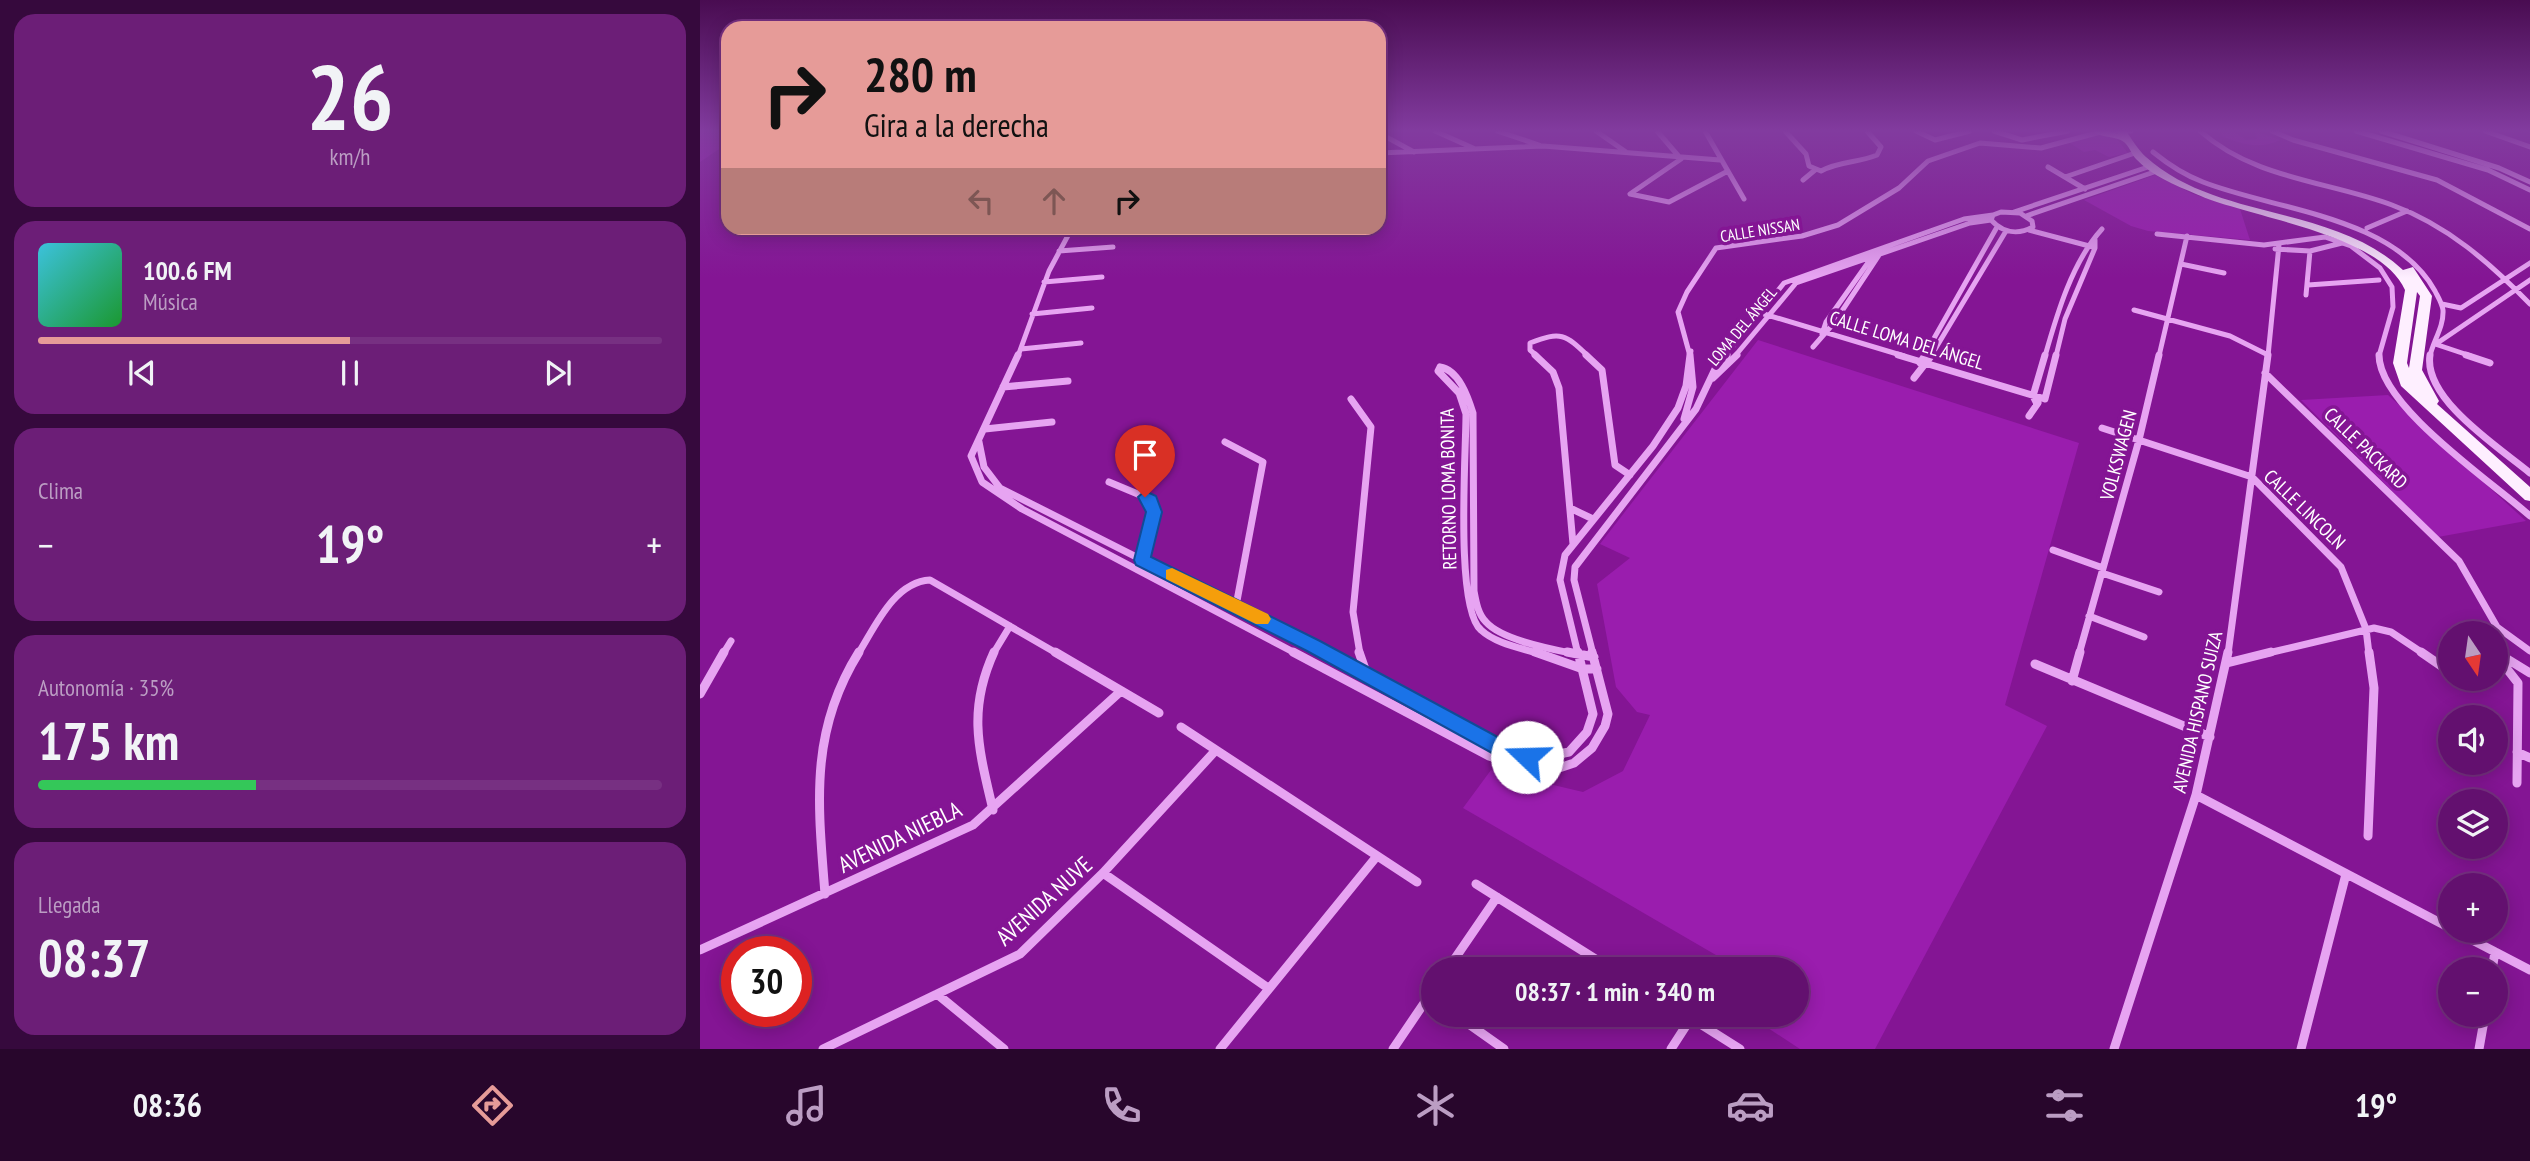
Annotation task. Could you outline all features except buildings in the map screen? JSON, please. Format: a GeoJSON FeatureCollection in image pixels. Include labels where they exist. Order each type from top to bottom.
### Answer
{"type":"FeatureCollection","features":[{"type":"Feature","properties":{"kind":"main road"},"geometry":{"type":"LineString","coordinates":[[2172,180],[2200,192],[2347,238],[2403,275],[2411,290],[2400,363],[2408,386],[2530,496]]}},
{"type":"Feature","properties":{"kind":"main road"},"geometry":{"type":"LineString","coordinates":[[2187,180],[2212,191],[2347,232],[2378,247],[2410,270],[2426,296],[2415,359],[2415,370],[2425,392],[2530,484]]}},
{"type":"Feature","properties":{"kind":"street"},"geometry":{"type":"LineString","coordinates":[[1645,180],[1629,194],[1669,202],[1710,180]]}},
{"type":"Feature","properties":{"kind":"street"},"geometry":{"type":"LineString","coordinates":[[1732,180],[1744,199]]}},
{"type":"Feature","properties":{"kind":"street","name":"CALLE NISSAN"},"geometry":{"type":"LineString","coordinates":[[1691,351],[1678,312],[1687,292],[1716,248],[1802,236],[1838,225],[1908,180]]}},
{"type":"Feature","properties":{"kind":"street"},"geometry":{"type":"LineString","coordinates":[[2071,180],[2085,188]]}},
{"type":"Feature","properties":{"kind":"street"},"geometry":{"type":"LineString","coordinates":[[2014,212],[2114,180]]}},
{"type":"Feature","properties":{"kind":"street"},"geometry":{"type":"LineString","coordinates":[[2026,216],[2122,180]]}},
{"type":"Feature","properties":{"kind":"street"},"geometry":{"type":"LineString","coordinates":[[2198,180],[2321,218],[2386,244],[2422,271],[2442,304],[2443,317],[2429,363],[2440,392],[2530,474]]}},
{"type":"Feature","properties":{"kind":"street"},"geometry":{"type":"LineString","coordinates":[[2305,180],[2407,211],[2468,244],[2507,278],[2530,304]]}},
{"type":"Feature","properties":{"kind":"street"},"geometry":{"type":"LineString","coordinates":[[2437,180],[2530,229]]}},
{"type":"Feature","properties":{"kind":"street"},"geometry":{"type":"LineString","coordinates":[[2508,180],[2530,190]]}},
{"type":"Feature","properties":{"kind":"street"},"geometry":{"type":"LineString","coordinates":[[2367,228],[2407,211]]}},
{"type":"Feature","properties":{"kind":"street"},"geometry":{"type":"LineString","coordinates":[[2014,212],[2026,216],[2032,222],[2031,229]]}},
{"type":"Feature","properties":{"kind":"street","name":"LOMA DEL ÁNGEL"},"geometry":{"type":"LineString","coordinates":[[1713,379],[1715,369],[1790,279],[2014,212]]}},
{"type":"Feature","properties":{"kind":"street"},"geometry":{"type":"LineString","coordinates":[[1992,218],[1997,227],[2006,231],[2031,229],[2093,244]]}},
{"type":"Feature","properties":{"kind":"street"},"geometry":{"type":"LineString","coordinates":[[1914,378],[1997,227]]}},
{"type":"Feature","properties":{"kind":"street"},"geometry":{"type":"LineString","coordinates":[[2037,404],[2033,396],[2057,316],[2102,229]]}},
{"type":"Feature","properties":{"kind":"street"},"geometry":{"type":"LineString","coordinates":[[1922,363],[2006,231]]}},
{"type":"Feature","properties":{"kind":"street"},"geometry":{"type":"LineString","coordinates":[[1068,235],[1044,282],[1021,349],[971,456],[972,469],[986,485],[1022,509],[1489,756],[1538,772],[1563,768],[1579,761],[1605,733],[1608,714],[1574,580],[1581,556],[1696,409],[1713,379]]}},
{"type":"Feature","properties":{"kind":"street","name":"VOLKSWAGEN"},"geometry":{"type":"LineString","coordinates":[[2072,681],[2139,440],[2187,237],[2279,247]]}},
{"type":"Feature","properties":{"kind":"street"},"geometry":{"type":"LineString","coordinates":[[2279,247],[2327,238],[2343,243],[2375,264],[2392,284],[2394,307],[2381,340],[2378,362],[2393,391],[2432,432],[2530,516]]}},
{"type":"Feature","properties":{"kind":"street"},"geometry":{"type":"LineString","coordinates":[[2279,247],[2310,251],[2343,243]]}},
{"type":"Feature","properties":{"kind":"street"},"geometry":{"type":"LineString","coordinates":[[2029,416],[2037,404],[2045,399],[2066,319],[2093,244]]}},
{"type":"Feature","properties":{"kind":"street"},"geometry":{"type":"LineString","coordinates":[[1059,251],[1113,247]]}},
{"type":"Feature","properties":{"kind":"street"},"geometry":{"type":"LineString","coordinates":[[2266,373],[2279,247]]}},
{"type":"Feature","properties":{"kind":"street"},"geometry":{"type":"LineString","coordinates":[[1813,346],[1880,251]]}},
{"type":"Feature","properties":{"kind":"street"},"geometry":{"type":"LineString","coordinates":[[2306,295],[2310,251]]}},
{"type":"Feature","properties":{"kind":"street"},"geometry":{"type":"LineString","coordinates":[[1824,332],[1872,253]]}},
{"type":"Feature","properties":{"kind":"street"},"geometry":{"type":"LineString","coordinates":[[1846,262],[1861,271]]}},
{"type":"Feature","properties":{"kind":"street","name":"LOMA DEL ÁNGEL"},"geometry":{"type":"LineString","coordinates":[[1713,379],[1723,371],[1791,285],[1846,262]]}},
{"type":"Feature","properties":{"kind":"street"},"geometry":{"type":"LineString","coordinates":[[2442,304],[2461,308],[2530,263]]}},
{"type":"Feature","properties":{"kind":"street"},"geometry":{"type":"LineString","coordinates":[[2181,264],[2224,273]]}},
{"type":"Feature","properties":{"kind":"street"},"geometry":{"type":"LineString","coordinates":[[1044,282],[1102,277]]}},
{"type":"Feature","properties":{"kind":"street"},"geometry":{"type":"LineString","coordinates":[[2308,285],[2379,280]]}},
{"type":"Feature","properties":{"kind":"street"},"geometry":{"type":"LineString","coordinates":[[2435,344],[2530,280]]}},
{"type":"Feature","properties":{"kind":"street"},"geometry":{"type":"LineString","coordinates":[[1032,314],[1092,308]]}},
{"type":"Feature","properties":{"kind":"street"},"geometry":{"type":"LineString","coordinates":[[2134,310],[2230,336],[2268,355]]}},
{"type":"Feature","properties":{"kind":"street","name":"CALLE LOMA DEL ÁNGEL"},"geometry":{"type":"LineString","coordinates":[[1759,313],[2045,399]]}},
{"type":"Feature","properties":{"kind":"street"},"geometry":{"type":"LineString","coordinates":[[1573,544],[1559,388],[1553,372],[1528,347],[1530,343],[1560,335],[1581,347],[1602,370],[1615,465],[1630,475]]}},
{"type":"Feature","properties":{"kind":"street"},"geometry":{"type":"LineString","coordinates":[[1021,349],[1081,344]]}},
{"type":"Feature","properties":{"kind":"street"},"geometry":{"type":"LineString","coordinates":[[2435,344],[2490,363]]}},
{"type":"Feature","properties":{"kind":"street"},"geometry":{"type":"LineString","coordinates":[[979,442],[980,465],[995,484],[1236,606],[1499,747],[1527,757],[1549,759],[1567,753],[1590,731],[1593,714],[1560,580],[1560,568],[1573,544],[1667,426],[1684,397],[1691,351]]}},
{"type":"Feature","properties":{"kind":"street"},"geometry":{"type":"LineString","coordinates":[[1679,429],[1695,385],[1691,351]]}},
{"type":"Feature","properties":{"kind":"street","name":"RETORNO LOMA BONITA"},"geometry":{"type":"LineString","coordinates":[[1594,657],[1580,657],[1499,631],[1482,617],[1474,591],[1471,399],[1446,368],[1440,367],[1438,371],[1464,401],[1466,414],[1465,590],[1473,620],[1480,630],[1493,638],[1583,669],[1597,669]]}},
{"type":"Feature","properties":{"kind":"street","name":"AVENIDA HISPANO SUIZA"},"geometry":{"type":"LineString","coordinates":[[2114,1049],[2196,794],[2227,663],[2266,373]]}},
{"type":"Feature","properties":{"kind":"street","name":"CALLE PACKARD"},"geometry":{"type":"LineString","coordinates":[[2266,373],[2451,551],[2494,621]]}},
{"type":"Feature","properties":{"kind":"street"},"geometry":{"type":"LineString","coordinates":[[1003,387],[1068,381]]}},
{"type":"Feature","properties":{"kind":"street"},"geometry":{"type":"LineString","coordinates":[[1351,399],[1371,426],[1353,612],[1356,643],[1368,676]]}},
{"type":"Feature","properties":{"kind":"street"},"geometry":{"type":"LineString","coordinates":[[985,429],[1052,422]]}},
{"type":"Feature","properties":{"kind":"street"},"geometry":{"type":"LineString","coordinates":[[1667,426],[1679,429]]}},
{"type":"Feature","properties":{"kind":"street","name":"CALLE LINCOLN"},"geometry":{"type":"LineString","coordinates":[[2102,428],[2252,478],[2341,567],[2365,629],[2374,688],[2368,836]]}},
{"type":"Feature","properties":{"kind":"street"},"geometry":{"type":"LineString","coordinates":[[1225,442],[1263,462],[1236,606]]}},
{"type":"Feature","properties":{"kind":"street"},"geometry":{"type":"LineString","coordinates":[[1109,482],[1145,497],[1154,506],[1142,560],[1136,568]]}},
{"type":"Feature","properties":{"kind":"street"},"geometry":{"type":"LineString","coordinates":[[1570,508],[1594,519]]}},
{"type":"Feature","properties":{"kind":"street"},"geometry":{"type":"LineString","coordinates":[[2053,550],[2159,592]]}},
{"type":"Feature","properties":{"kind":"street"},"geometry":{"type":"LineString","coordinates":[[825,894],[818,794],[826,724],[833,702],[851,667],[900,591],[919,580],[930,580],[1159,713]]}},
{"type":"Feature","properties":{"kind":"street"},"geometry":{"type":"LineString","coordinates":[[2089,616],[2144,637]]}},
{"type":"Feature","properties":{"kind":"street"},"geometry":{"type":"LineString","coordinates":[[993,810],[977,738],[976,696],[991,655],[1010,626]]}},
{"type":"Feature","properties":{"kind":"street"},"geometry":{"type":"LineString","coordinates":[[2227,663],[2365,629],[2391,632],[2438,664]]}},
{"type":"Feature","properties":{"kind":"street"},"geometry":{"type":"LineString","coordinates":[[2508,635],[2530,651]]}},
{"type":"Feature","properties":{"kind":"street"},"geometry":{"type":"LineString","coordinates":[[700,694],[731,641]]}},
{"type":"Feature","properties":{"kind":"street"},"geometry":{"type":"LineString","coordinates":[[2508,663],[2530,673]]}},
{"type":"Feature","properties":{"kind":"street"},"geometry":{"type":"LineString","coordinates":[[2035,664],[2210,737]]}},
{"type":"Feature","properties":{"kind":"street","name":"CALLE PACKARD"},"geometry":{"type":"LineString","coordinates":[[2508,668],[2518,683],[2517,783]]}},
{"type":"Feature","properties":{"kind":"street","name":"AVENIDA NIEBLA"},"geometry":{"type":"LineString","coordinates":[[700,950],[954,836],[993,810],[1121,691]]}},
{"type":"Feature","properties":{"kind":"street"},"geometry":{"type":"LineString","coordinates":[[1181,727],[1417,882]]}},
{"type":"Feature","properties":{"kind":"street","name":"AVENIDA NUVE"},"geometry":{"type":"LineString","coordinates":[[823,1049],[846,1044],[937,994],[1020,954],[1103,873],[1216,750]]}},
{"type":"Feature","properties":{"kind":"street"},"geometry":{"type":"LineString","coordinates":[[2517,752],[2530,758]]}},
{"type":"Feature","properties":{"kind":"street"},"geometry":{"type":"LineString","coordinates":[[2196,794],[2438,922]]}},
{"type":"Feature","properties":{"kind":"street"},"geometry":{"type":"LineString","coordinates":[[1220,1049],[1377,856]]}},
{"type":"Feature","properties":{"kind":"street"},"geometry":{"type":"LineString","coordinates":[[1103,873],[1268,988]]}},
{"type":"Feature","properties":{"kind":"street"},"geometry":{"type":"LineString","coordinates":[[2301,1049],[2346,874]]}},
{"type":"Feature","properties":{"kind":"street"},"geometry":{"type":"LineString","coordinates":[[1476,884],[1592,957]]}},
{"type":"Feature","properties":{"kind":"street"},"geometry":{"type":"LineString","coordinates":[[1456,957],[1497,897]]}},
{"type":"Feature","properties":{"kind":"street"},"geometry":{"type":"LineString","coordinates":[[2478,943],[2530,970]]}},
{"type":"Feature","properties":{"kind":"street"},"geometry":{"type":"LineString","coordinates":[[2494,957],[2495,952]]}},
{"type":"Feature","properties":{"kind":"street"},"geometry":{"type":"LineString","coordinates":[[937,994],[1004,1049]]}},
{"type":"Feature","properties":{"kind":"street"},"geometry":{"type":"LineString","coordinates":[[1393,1049],[1421,1010]]}},
{"type":"Feature","properties":{"kind":"street"},"geometry":{"type":"LineString","coordinates":[[1473,1027],[1504,1049]]}},
{"type":"Feature","properties":{"kind":"street"},"geometry":{"type":"LineString","coordinates":[[1671,1049],[1683,1027]]}},
{"type":"Feature","properties":{"kind":"street"},"geometry":{"type":"LineString","coordinates":[[1704,1027],[1740,1049]]}},
{"type":"Feature","properties":{"kind":"street"},"geometry":{"type":"LineString","coordinates":[[2479,1049],[2483,1027]]}},
{"type":"Feature","properties":{"kind":"shaded area"},"geometry":{"type":"Polygon","coordinates":[[[2141,180],[2165,180],[2193,194],[2240,209],[2250,240],[2148,231],[2131,226],[2084,200],[2141,180]]]}},
{"type":"Feature","properties":{"kind":"shaded area"},"geometry":{"type":"Polygon","coordinates":[[[1758,340],[2079,443],[2005,705],[2047,726],[1875,1049],[1800,1049],[1768,1028],[1809,1027],[1809,957],[1719,957],[1463,808],[1491,770],[1583,792],[1623,771],[1650,715],[1637,712],[1616,687],[1597,584],[1630,558],[1600,544],[1758,340]]]}},
{"type":"Feature","properties":{"kind":"shaded area"},"geometry":{"type":"Polygon","coordinates":[[[2388,395],[2526,521],[2438,537],[2301,400],[2388,395]]]}},
{"type":"Feature","properties":{"kind":"slow traffic"},"geometry":{"type":"LineString","coordinates":[[1172,575],[1262,619]]}},
{"type":"Feature","properties":{"kind":"route"},"geometry":{"type":"LineString","coordinates":[[1145,497],[1151,500],[1154,512],[1142,560],[1313,646],[1499,747],[1527,757]]}}]}
